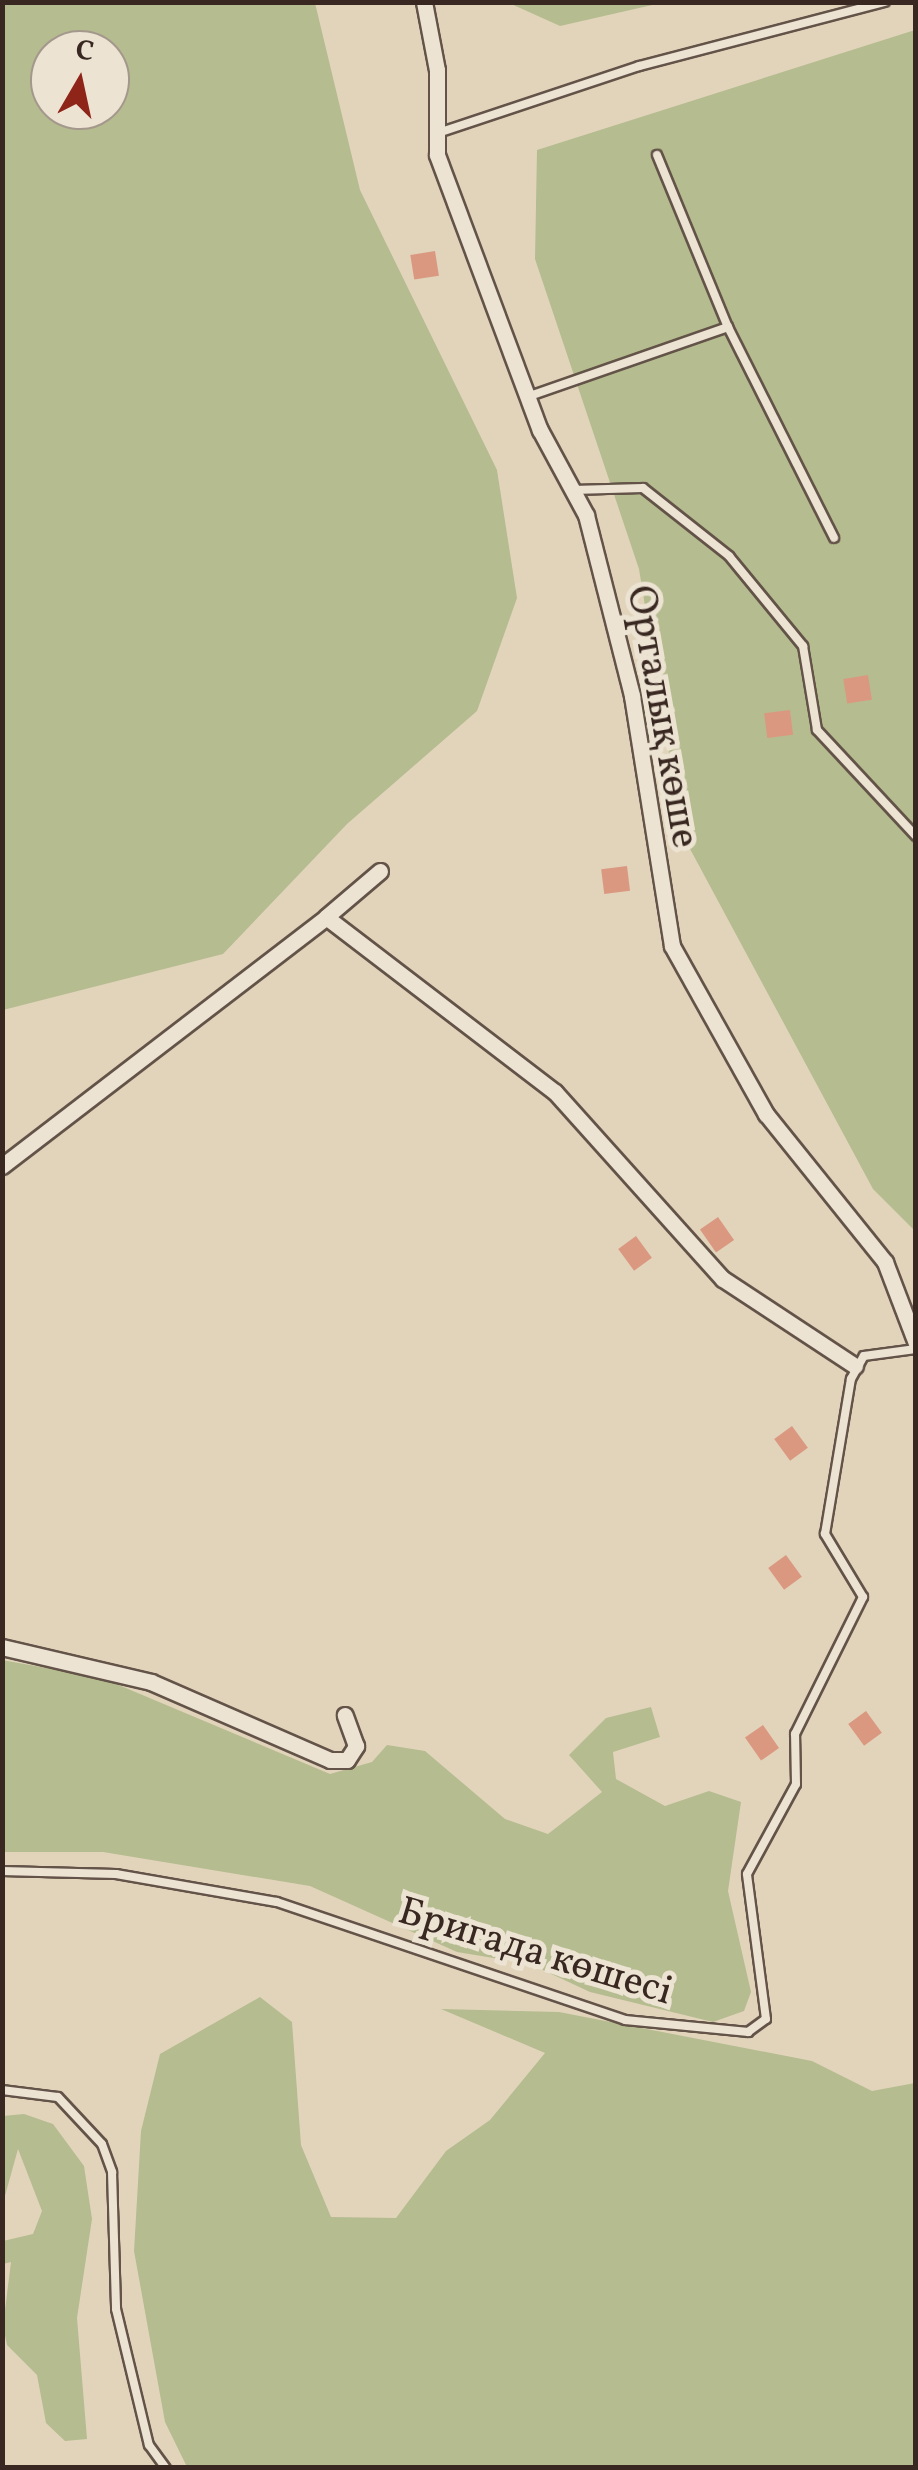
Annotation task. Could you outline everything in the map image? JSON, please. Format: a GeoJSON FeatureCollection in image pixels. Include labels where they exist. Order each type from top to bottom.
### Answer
{"type":"FeatureCollection","features":[{"type":"Feature","properties":{"kind":"street","name":"Орталық көше"},"geometry":{"type":"LineString","coordinates":[[424,2],[436,134],[449,202],[527,397],[574,490],[632,696],[672,946],[766,1114],[885,1262],[916,1346]]}},
{"type":"Feature","properties":{"kind":"street"},"geometry":{"type":"LineString","coordinates":[[4,1163],[326,917],[380,871]]}},
{"type":"Feature","properties":{"kind":"street"},"geometry":{"type":"LineString","coordinates":[[326,917],[555,1092],[723,1279],[856,1366]]}},
{"type":"Feature","properties":{"kind":"street"},"geometry":{"type":"LineString","coordinates":[[2,1646],[150,1682],[330,1760],[348,1760],[356,1746],[344,1715]]}},
{"type":"Feature","properties":{"kind":"lane"},"geometry":{"type":"LineString","coordinates":[[436,134],[639,66],[884,2]]}},
{"type":"Feature","properties":{"kind":"lane"},"geometry":{"type":"LineString","coordinates":[[657,155],[728,328],[834,538]]}},
{"type":"Feature","properties":{"kind":"lane"},"geometry":{"type":"LineString","coordinates":[[527,397],[728,328]]}},
{"type":"Feature","properties":{"kind":"lane"},"geometry":{"type":"LineString","coordinates":[[574,490],[643,488],[729,556],[803,646],[817,730],[916,836]]}},
{"type":"Feature","properties":{"kind":"lane"},"geometry":{"type":"LineString","coordinates":[[856,1366],[878,1350],[916,1346]]}},
{"type":"Feature","properties":{"kind":"lane","name":"Бригада көшесі"},"geometry":{"type":"LineString","coordinates":[[2,1871],[116,1874],[277,1902],[625,2020],[748,2032],[766,2018],[747,1874],[796,1784],[795,1734],[863,1597],[825,1534],[856,1366]]}},
{"type":"Feature","properties":{"kind":"lane"},"geometry":{"type":"LineString","coordinates":[[2,2090],[58,2097],[102,2144],[112,2172],[116,2309],[149,2445],[166,2468]]}},
{"type":"Feature","properties":{"kind":"green space"},"geometry":{"type":"Polygon","coordinates":[[[3,2],[315,3],[360,190],[497,470],[517,598],[477,711],[347,824],[223,954],[3,1010],[3,2]]]}},
{"type":"Feature","properties":{"kind":"green space"},"geometry":{"type":"Polygon","coordinates":[[[509,3],[661,3],[560,26],[509,3]]]}},
{"type":"Feature","properties":{"kind":"green space"},"geometry":{"type":"Polygon","coordinates":[[[915,30],[915,1231],[873,1189],[682,834],[639,569],[535,259],[537,150],[915,30]]]}},
{"type":"Feature","properties":{"kind":"green space"},"geometry":{"type":"Polygon","coordinates":[[[2,1660],[102,1678],[330,1774],[372,1762],[387,1745],[425,1751],[505,1819],[548,1834],[602,1792],[569,1755],[606,1718],[651,1707],[660,1737],[613,1752],[616,1779],[665,1806],[709,1791],[741,1802],[728,1891],[751,1992],[744,2011],[713,2022],[590,1992],[530,1964],[457,1952],[310,1886],[103,1852],[3,1852],[2,1660]]]}},
{"type":"Feature","properties":{"kind":"green space"},"geometry":{"type":"Polygon","coordinates":[[[260,1997],[292,2022],[301,2145],[331,2217],[396,2218],[446,2151],[490,2120],[545,2053],[441,2009],[559,2012],[812,2061],[872,2091],[915,2083],[915,2467],[187,2467],[165,2422],[134,2251],[141,2131],[160,2054],[260,1997]]]}},
{"type":"Feature","properties":{"kind":"green space"},"geometry":{"type":"Polygon","coordinates":[[[24,2114],[53,2124],[84,2166],[92,2219],[77,2318],[87,2439],[65,2441],[46,2423],[37,2375],[7,2345],[3,2326],[11,2262],[3,2264],[3,2241],[33,2234],[42,2211],[18,2149],[3,2203],[3,2116],[24,2114]]]}},
{"type":"Feature","properties":{"kind":"building"},"geometry":{"type":"Polygon","coordinates":[[[435,251],[439,276],[414,280],[410,255],[435,251]]]}},
{"type":"Feature","properties":{"kind":"building"},"geometry":{"type":"Polygon","coordinates":[[[868,675],[872,700],[847,704],[843,679],[868,675]]]}},
{"type":"Feature","properties":{"kind":"building"},"geometry":{"type":"Polygon","coordinates":[[[790,710],[793,735],[767,738],[764,713],[790,710]]]}},
{"type":"Feature","properties":{"kind":"building"},"geometry":{"type":"Polygon","coordinates":[[[627,866],[630,891],[604,894],[601,869],[627,866]]]}},
{"type":"Feature","properties":{"kind":"building"},"geometry":{"type":"Polygon","coordinates":[[[718,1217],[734,1240],[716,1253],[700,1230],[718,1217]]]}},
{"type":"Feature","properties":{"kind":"building"},"geometry":{"type":"Polygon","coordinates":[[[636,1236],[652,1258],[634,1271],[618,1249],[636,1236]]]}},
{"type":"Feature","properties":{"kind":"building"},"geometry":{"type":"Polygon","coordinates":[[[792,1426],[808,1448],[790,1461],[774,1439],[792,1426]]]}},
{"type":"Feature","properties":{"kind":"building"},"geometry":{"type":"Polygon","coordinates":[[[786,1555],[802,1577],[784,1590],[768,1568],[786,1555]]]}},
{"type":"Feature","properties":{"kind":"building"},"geometry":{"type":"Polygon","coordinates":[[[866,1711],[882,1733],[864,1746],[848,1724],[866,1711]]]}},
{"type":"Feature","properties":{"kind":"building"},"geometry":{"type":"Polygon","coordinates":[[[763,1725],[779,1748],[761,1761],[745,1738],[763,1725]]]}}]}
